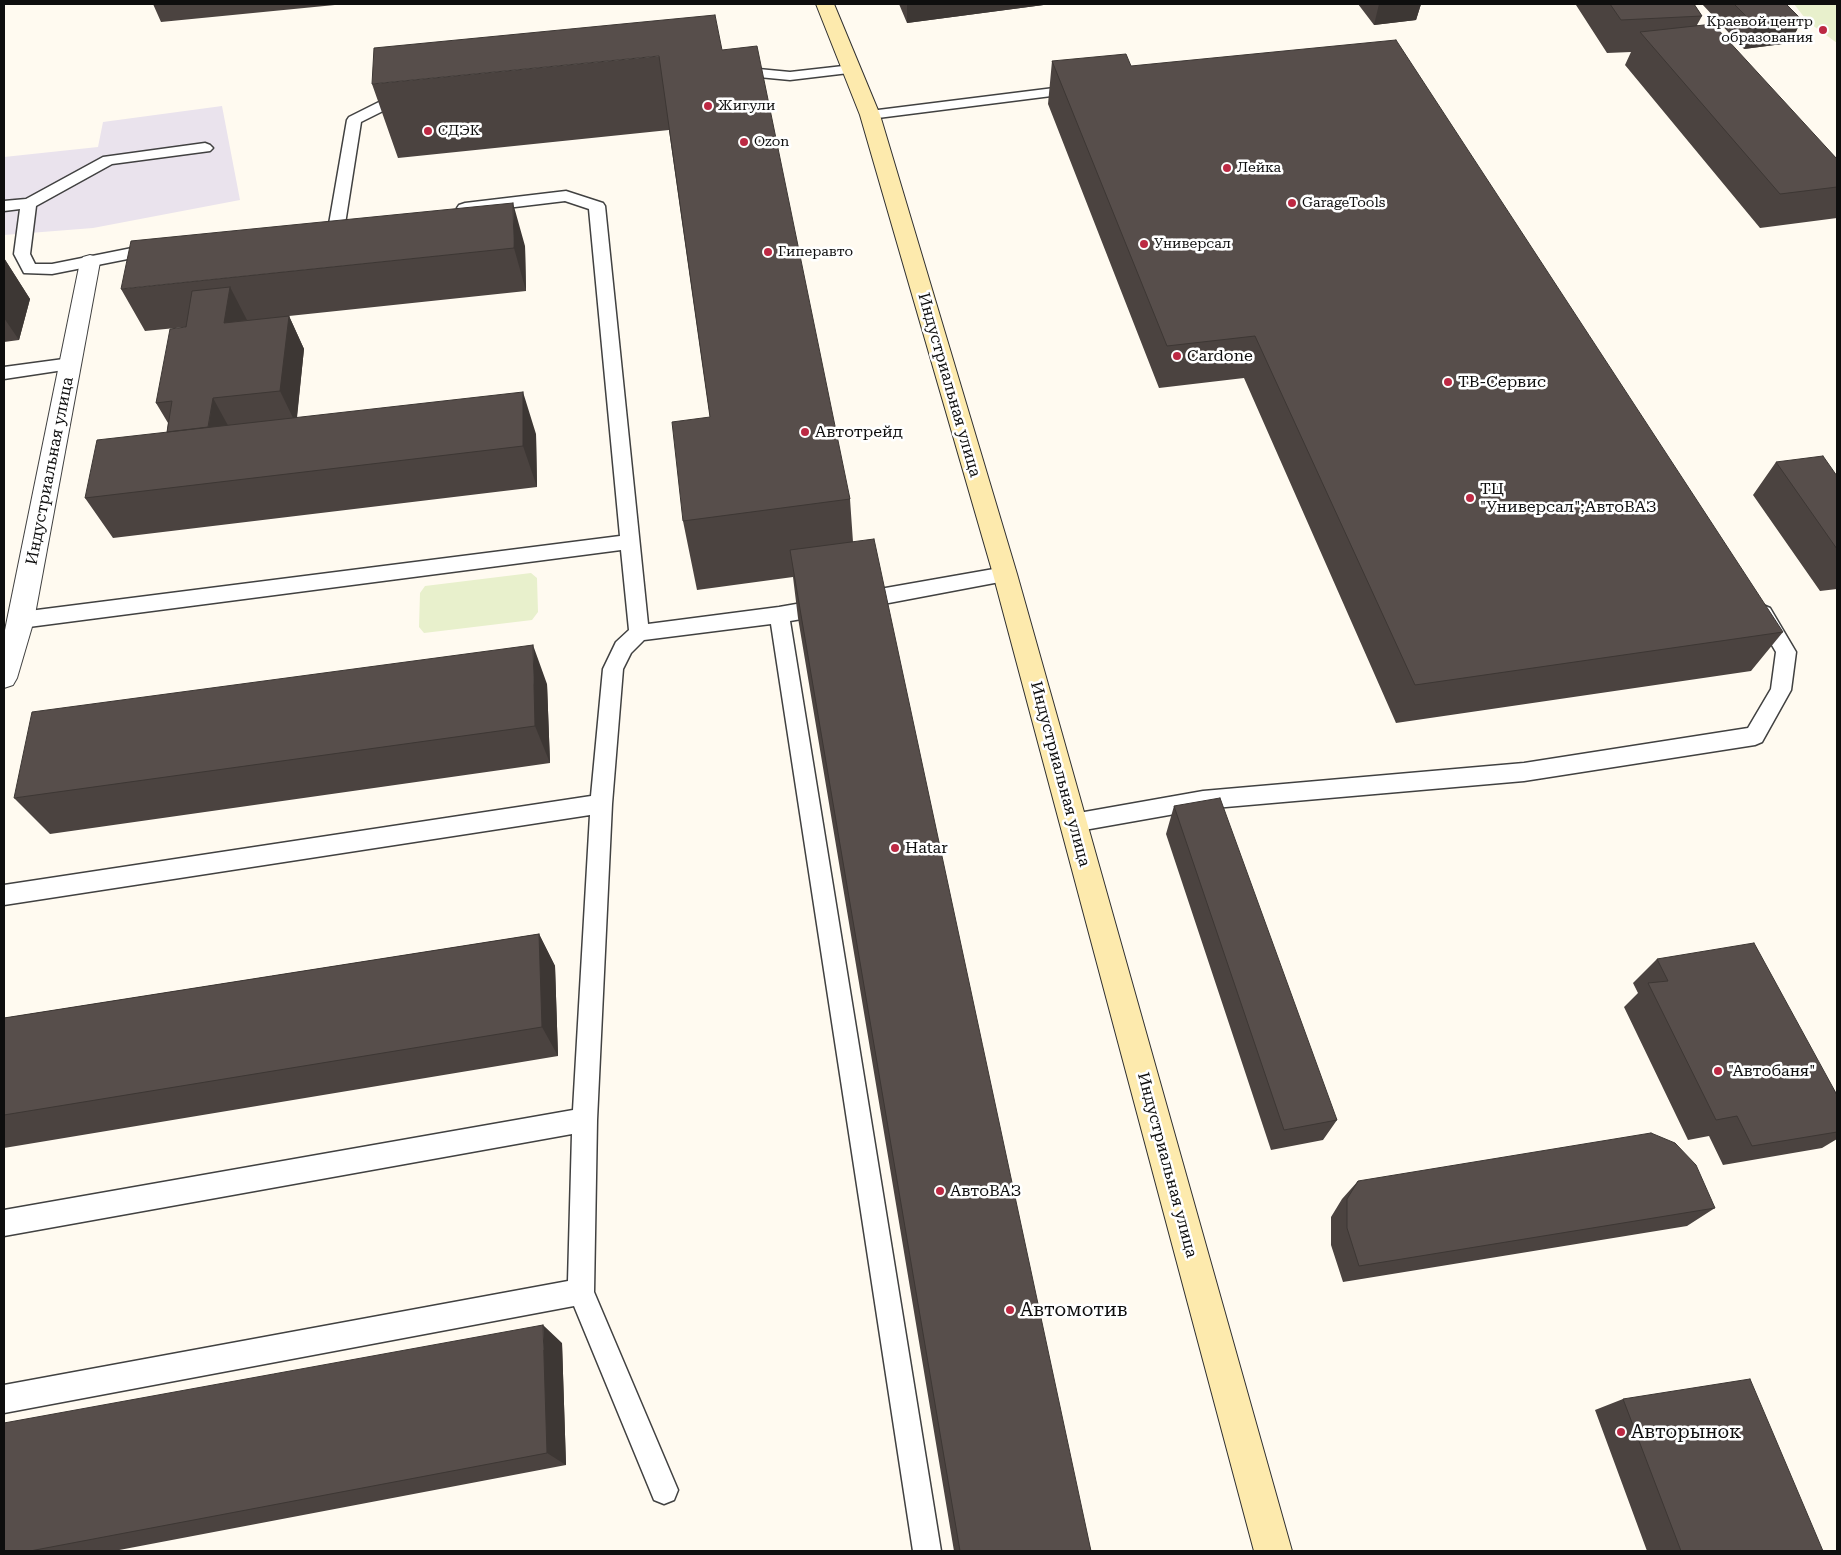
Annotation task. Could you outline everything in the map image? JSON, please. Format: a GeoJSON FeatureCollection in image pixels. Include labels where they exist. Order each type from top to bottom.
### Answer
{"type":"FeatureCollection","features":[{"type":"Feature","properties":{"kind":"main road","name":"Индустриальная улица"},"geometry":{"type":"LineString","coordinates":[[826,4],[870,115],[1005,574],[1273,1551]]}},
{"type":"Feature","properties":{"kind":"street","name":"Индустриальная улица"},"geometry":{"type":"LineString","coordinates":[[5,669],[21,620],[90,262]]}},
{"type":"Feature","properties":{"kind":"lane"},"geometry":{"type":"LineString","coordinates":[[719,75],[748,72],[790,76],[852,70]]}},
{"type":"Feature","properties":{"kind":"lane"},"geometry":{"type":"LineString","coordinates":[[870,115],[1093,88]]}},
{"type":"Feature","properties":{"kind":"lane"},"geometry":{"type":"LineString","coordinates":[[337,224],[354,120],[386,104],[425,100]]}},
{"type":"Feature","properties":{"kind":"lane"},"geometry":{"type":"LineString","coordinates":[[4,206],[29,204],[108,160],[205,148]]}},
{"type":"Feature","properties":{"kind":"lane"},"geometry":{"type":"LineString","coordinates":[[451,210],[566,196],[597,206],[639,633]]}},
{"type":"Feature","properties":{"kind":"lane"},"geometry":{"type":"LineString","coordinates":[[29,204],[22,254],[30,269],[52,269],[174,246]]}},
{"type":"Feature","properties":{"kind":"lane"},"geometry":{"type":"LineString","coordinates":[[318,226],[356,221]]}},
{"type":"Feature","properties":{"kind":"lane"},"geometry":{"type":"LineString","coordinates":[[4,373],[71,364]]}},
{"type":"Feature","properties":{"kind":"lane"},"geometry":{"type":"LineString","coordinates":[[21,620],[630,542]]}},
{"type":"Feature","properties":{"kind":"lane"},"geometry":{"type":"LineString","coordinates":[[664,1490],[581,1292],[585,1120],[601,804],[613,669],[623,648],[639,633],[779,615],[1005,574]]}},
{"type":"Feature","properties":{"kind":"lane"},"geometry":{"type":"LineString","coordinates":[[1073,823],[1203,800],[1524,772],[1755,736],[1781,690],[1786,652],[1753,596]]}},
{"type":"Feature","properties":{"kind":"lane"},"geometry":{"type":"LineString","coordinates":[[779,615],[927,1551]]}},
{"type":"Feature","properties":{"kind":"lane"},"geometry":{"type":"LineString","coordinates":[[4,895],[601,804]]}},
{"type":"Feature","properties":{"kind":"lane"},"geometry":{"type":"LineString","coordinates":[[4,1223],[585,1120]]}},
{"type":"Feature","properties":{"kind":"lane"},"geometry":{"type":"LineString","coordinates":[[4,1399],[581,1292]]}},
{"type":"Feature","properties":{"kind":"shaded area"},"geometry":{"type":"Polygon","coordinates":[[[222,106],[240,200],[93,228],[4,235],[4,157],[98,147],[103,122],[222,106]]]}},
{"type":"Feature","properties":{"kind":"green space","name":"Краевой центр образования"},"geometry":{"type":"Polygon","coordinates":[[[1794,4],[1837,4],[1837,43],[1808,22],[1794,4]]]}},
{"type":"Feature","properties":{"kind":"green space"},"geometry":{"type":"Polygon","coordinates":[[[531,573],[537,578],[538,612],[532,620],[424,633],[419,627],[420,593],[425,586],[531,573]]]}},
{"type":"Feature","properties":{"kind":"building"},"geometry":{"type":"Polygon","coordinates":[[[1610,4],[1694,4],[1702,16],[1621,20],[1610,4]]]}},
{"type":"Feature","properties":{"kind":"building"},"geometry":{"type":"Polygon","coordinates":[[[1734,4],[1786,4],[1802,20],[1756,26],[1734,4]]]}},
{"type":"Feature","properties":{"kind":"building"},"geometry":{"type":"Polygon","coordinates":[[[715,15],[722,50],[757,46],[850,499],[683,521],[672,422],[710,417],[659,56],[372,84],[374,48],[715,15]]]}},
{"type":"Feature","properties":{"kind":"building"},"geometry":{"type":"Polygon","coordinates":[[[1713,24],[1837,159],[1837,187],[1780,194],[1640,32],[1713,24]]]}},
{"type":"Feature","properties":{"kind":"building","name":"ТЦ \"Универсал\";АвтоВАЗ"},"geometry":{"type":"Polygon","coordinates":[[[1396,40],[1783,632],[1415,685],[1255,336],[1167,346],[1052,61],[1126,54],[1131,66],[1396,40]]]}},
{"type":"Feature","properties":{"kind":"building"},"geometry":{"type":"Polygon","coordinates":[[[513,203],[514,248],[121,289],[131,241],[513,203]]]}},
{"type":"Feature","properties":{"kind":"building"},"geometry":{"type":"Polygon","coordinates":[[[230,287],[224,323],[289,316],[280,391],[213,398],[208,427],[167,432],[172,401],[156,403],[170,329],[186,327],[192,291],[230,287]]]}},
{"type":"Feature","properties":{"kind":"building"},"geometry":{"type":"Polygon","coordinates":[[[523,392],[523,446],[85,498],[97,440],[523,392]]]}},
{"type":"Feature","properties":{"kind":"building"},"geometry":{"type":"Polygon","coordinates":[[[1823,456],[1837,476],[1837,549],[1776,462],[1823,456]]]}},
{"type":"Feature","properties":{"kind":"building"},"geometry":{"type":"Polygon","coordinates":[[[874,539],[1091,1551],[960,1551],[790,550],[874,539]]]}},
{"type":"Feature","properties":{"kind":"building"},"geometry":{"type":"Polygon","coordinates":[[[533,645],[535,726],[14,798],[32,712],[533,645]]]}},
{"type":"Feature","properties":{"kind":"building"},"geometry":{"type":"Polygon","coordinates":[[[1220,798],[1337,1120],[1284,1130],[1174,806],[1220,798]]]}},
{"type":"Feature","properties":{"kind":"building"},"geometry":{"type":"Polygon","coordinates":[[[539,934],[542,1027],[4,1115],[4,1018],[539,934]]]}},
{"type":"Feature","properties":{"kind":"building","name":"\"Автобаня\""},"geometry":{"type":"Polygon","coordinates":[[[1754,943],[1837,1095],[1837,1132],[1752,1146],[1737,1116],[1716,1120],[1648,983],[1668,981],[1657,959],[1754,943]]]}},
{"type":"Feature","properties":{"kind":"building"},"geometry":{"type":"Polygon","coordinates":[[[1651,1133],[1675,1143],[1696,1165],[1715,1208],[1359,1266],[1347,1228],[1347,1199],[1358,1181],[1651,1133]]]}},
{"type":"Feature","properties":{"kind":"building"},"geometry":{"type":"Polygon","coordinates":[[[543,1325],[547,1453],[30,1551],[4,1551],[4,1423],[543,1325]]]}},
{"type":"Feature","properties":{"kind":"building"},"geometry":{"type":"Polygon","coordinates":[[[1750,1379],[1823,1551],[1681,1551],[1623,1399],[1750,1379]]]}},
{"type":"Feature","properties":{"kind":"place","name":"Краевой центр образования"},"geometry":{"type":"Point","coordinates":[1823,30]}},
{"type":"Feature","properties":{"kind":"place","name":"Жигули"},"geometry":{"type":"Point","coordinates":[708,106]}},
{"type":"Feature","properties":{"kind":"place","name":"СДЭК"},"geometry":{"type":"Point","coordinates":[428,131]}},
{"type":"Feature","properties":{"kind":"place","name":"Ozon"},"geometry":{"type":"Point","coordinates":[744,142]}},
{"type":"Feature","properties":{"kind":"place","name":"Лейка"},"geometry":{"type":"Point","coordinates":[1227,168]}},
{"type":"Feature","properties":{"kind":"place","name":"GarageTools"},"geometry":{"type":"Point","coordinates":[1292,203]}},
{"type":"Feature","properties":{"kind":"place","name":"Универсал"},"geometry":{"type":"Point","coordinates":[1144,244]}},
{"type":"Feature","properties":{"kind":"place","name":"Гиперавто"},"geometry":{"type":"Point","coordinates":[768,252]}},
{"type":"Feature","properties":{"kind":"place","name":"Cardone"},"geometry":{"type":"Point","coordinates":[1177,356]}},
{"type":"Feature","properties":{"kind":"place","name":"ТВ-Сервис"},"geometry":{"type":"Point","coordinates":[1448,382]}},
{"type":"Feature","properties":{"kind":"place","name":"Автотрейд"},"geometry":{"type":"Point","coordinates":[805,432]}},
{"type":"Feature","properties":{"kind":"place","name":"ТЦ \"Универсал\";АвтоВАЗ"},"geometry":{"type":"Point","coordinates":[1470,498]}},
{"type":"Feature","properties":{"kind":"place","name":"Hatar"},"geometry":{"type":"Point","coordinates":[895,848]}},
{"type":"Feature","properties":{"kind":"place","name":"\"Автобаня\""},"geometry":{"type":"Point","coordinates":[1718,1071]}},
{"type":"Feature","properties":{"kind":"place","name":"АвтоВАЗ"},"geometry":{"type":"Point","coordinates":[940,1191]}},
{"type":"Feature","properties":{"kind":"place","name":"Автомотив"},"geometry":{"type":"Point","coordinates":[1010,1310]}},
{"type":"Feature","properties":{"kind":"place","name":"Авторынок"},"geometry":{"type":"Point","coordinates":[1621,1432]}}]}
